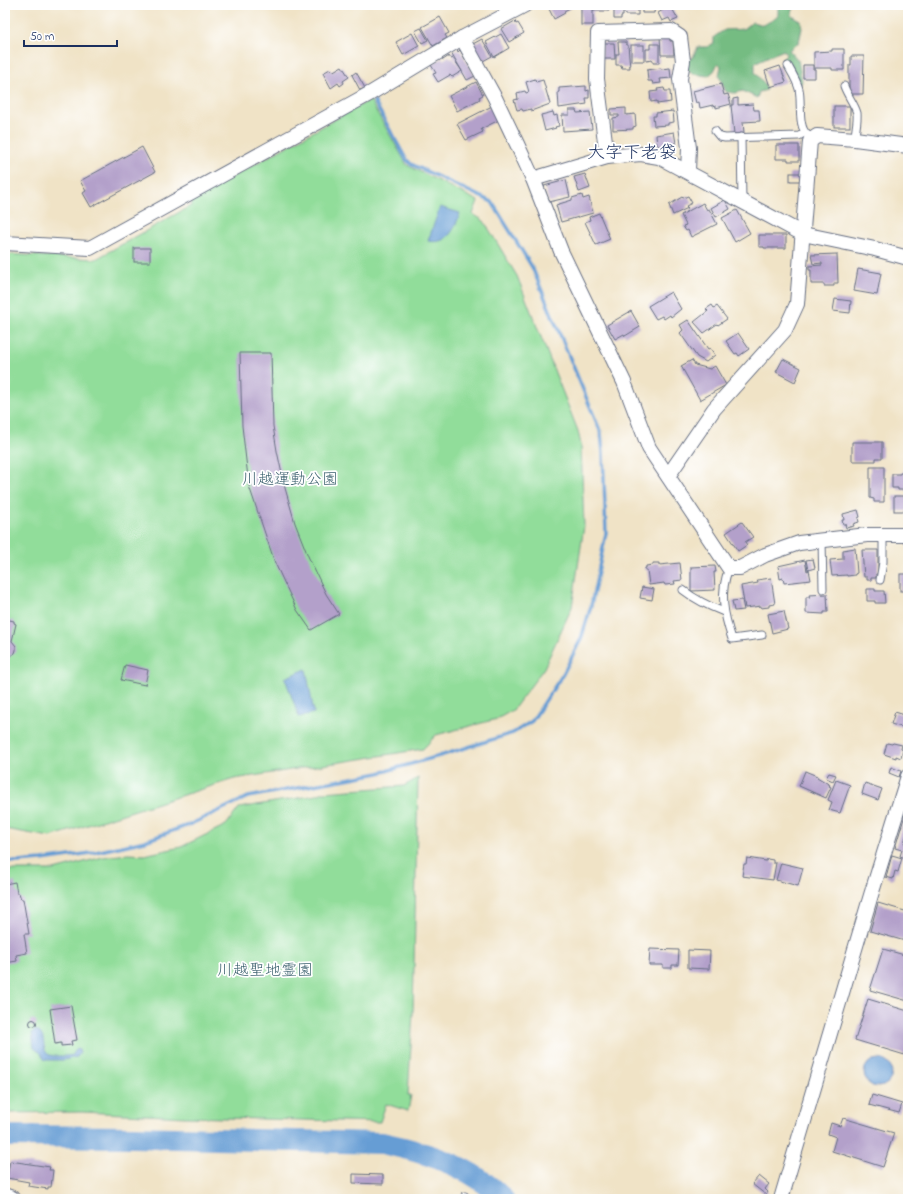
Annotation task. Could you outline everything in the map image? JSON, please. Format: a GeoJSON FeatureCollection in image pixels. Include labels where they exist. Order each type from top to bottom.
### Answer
{"type":"FeatureCollection","features":[{"type":"Feature","properties":{"kind":"street"},"geometry":{"type":"LineString","coordinates":[[5,243],[90,248],[371,93],[462,38],[525,5]]}},
{"type":"Feature","properties":{"kind":"street"},"geometry":{"type":"LineString","coordinates":[[607,157],[597,79],[598,33],[671,31],[680,37],[683,61],[680,79],[689,148],[688,171]]}},
{"type":"Feature","properties":{"kind":"street"},"geometry":{"type":"LineString","coordinates":[[462,38],[495,98],[533,179],[562,251],[624,382],[649,448],[729,568],[740,568],[765,556],[799,543],[867,535],[908,535]]}},
{"type":"Feature","properties":{"kind":"street"},"geometry":{"type":"LineString","coordinates":[[668,476],[714,409],[785,330],[797,304],[810,141],[808,136],[855,139],[908,146]]}},
{"type":"Feature","properties":{"kind":"street"},"geometry":{"type":"LineString","coordinates":[[533,179],[607,157],[641,154],[659,157],[688,171],[803,234],[875,249],[908,258]]}},
{"type":"Feature","properties":{"kind":"street"},"geometry":{"type":"LineString","coordinates":[[781,1199],[860,931],[908,776]]}},
{"type":"Feature","properties":{"kind":"street"},"geometry":{"type":"LineString","coordinates":[[5,1197],[11,1199]]}},
{"type":"Feature","properties":{"kind":"lane"},"geometry":{"type":"LineString","coordinates":[[788,66],[799,90],[802,126],[808,136]]}},
{"type":"Feature","properties":{"kind":"lane"},"geometry":{"type":"LineString","coordinates":[[844,86],[857,114],[855,139]]}},
{"type":"Feature","properties":{"kind":"lane"},"geometry":{"type":"LineString","coordinates":[[715,131],[720,137],[808,136]]}},
{"type":"Feature","properties":{"kind":"lane"},"geometry":{"type":"LineString","coordinates":[[741,137],[742,201]]}},
{"type":"Feature","properties":{"kind":"lane"},"geometry":{"type":"LineString","coordinates":[[880,580],[883,535]]}},
{"type":"Feature","properties":{"kind":"lane"},"geometry":{"type":"LineString","coordinates":[[822,540],[823,589]]}},
{"type":"Feature","properties":{"kind":"lane"},"geometry":{"type":"LineString","coordinates":[[729,568],[725,578],[724,612],[732,639],[762,635]]}},
{"type":"Feature","properties":{"kind":"lane"},"geometry":{"type":"LineString","coordinates":[[682,590],[694,599],[724,612]]}},
{"type":"Feature","properties":{"kind":"green space"},"geometry":{"type":"Polygon","coordinates":[[[778,5],[796,5],[792,9],[792,16],[801,21],[802,28],[799,42],[789,50],[798,60],[802,81],[800,85],[794,73],[784,67],[782,59],[786,55],[784,50],[755,63],[755,73],[764,83],[767,90],[759,92],[757,98],[743,91],[735,93],[726,92],[719,76],[721,66],[718,63],[714,71],[708,76],[693,74],[688,71],[687,62],[693,57],[698,47],[707,47],[714,43],[714,37],[725,30],[742,29],[752,22],[764,25],[778,16],[778,5]]]}},
{"type":"Feature","properties":{"kind":"green space","name":"川越運動公園"},"geometry":{"type":"Polygon","coordinates":[[[370,100],[407,165],[478,201],[473,214],[484,221],[517,276],[578,431],[581,445],[584,526],[572,607],[544,668],[513,710],[497,719],[436,735],[423,749],[234,779],[50,837],[5,829],[5,254],[96,259],[192,205],[191,200],[370,100]]]}},
{"type":"Feature","properties":{"kind":"green space","name":"川越聖地霊園"},"geometry":{"type":"Polygon","coordinates":[[[418,778],[413,1013],[408,1095],[411,1095],[408,1111],[386,1104],[380,1122],[186,1117],[82,1112],[5,1113],[5,870],[54,870],[103,857],[128,854],[144,855],[181,847],[226,825],[239,808],[316,795],[324,792],[404,786],[418,778]]]}},
{"type":"Feature","properties":{"kind":"water"},"geometry":{"type":"Polygon","coordinates":[[[440,207],[460,213],[456,225],[450,234],[441,241],[428,241],[440,207]]]}},
{"type":"Feature","properties":{"kind":"water"},"geometry":{"type":"Polygon","coordinates":[[[306,669],[314,713],[299,717],[285,678],[306,669]]]}},
{"type":"Feature","properties":{"kind":"water"},"geometry":{"type":"Polygon","coordinates":[[[35,1030],[40,1033],[45,1050],[48,1054],[52,1056],[73,1055],[78,1048],[80,1053],[77,1057],[63,1060],[44,1059],[41,1053],[34,1048],[32,1033],[35,1030]]]}},
{"type":"Feature","properties":{"kind":"water"},"geometry":{"type":"Polygon","coordinates":[[[878,1059],[888,1063],[892,1073],[888,1083],[878,1087],[868,1083],[864,1073],[868,1063],[878,1059]]]}},
{"type":"Feature","properties":{"kind":"building"},"geometry":{"type":"Polygon","coordinates":[[[549,5],[576,5],[564,11],[565,13],[554,19],[549,9],[551,8],[549,5]]]}},
{"type":"Feature","properties":{"kind":"building"},"geometry":{"type":"Polygon","coordinates":[[[581,5],[593,5],[593,25],[581,25],[581,5]]]}},
{"type":"Feature","properties":{"kind":"building"},"geometry":{"type":"Polygon","coordinates":[[[594,5],[607,5],[609,6],[609,11],[594,11],[594,5]]]}},
{"type":"Feature","properties":{"kind":"building"},"geometry":{"type":"Polygon","coordinates":[[[610,5],[623,5],[623,16],[621,16],[621,19],[614,19],[614,9],[610,9],[610,5]]]}},
{"type":"Feature","properties":{"kind":"building"},"geometry":{"type":"Polygon","coordinates":[[[623,5],[638,5],[638,15],[626,15],[623,10],[623,5]]]}},
{"type":"Feature","properties":{"kind":"building"},"geometry":{"type":"Polygon","coordinates":[[[642,5],[655,5],[654,13],[642,13],[642,5]]]}},
{"type":"Feature","properties":{"kind":"building"},"geometry":{"type":"Polygon","coordinates":[[[661,5],[670,5],[678,19],[671,22],[669,18],[662,21],[658,13],[663,10],[661,5]]]}},
{"type":"Feature","properties":{"kind":"building"},"geometry":{"type":"Polygon","coordinates":[[[440,17],[449,33],[445,35],[447,38],[433,46],[422,27],[440,17]]]}},
{"type":"Feature","properties":{"kind":"building"},"geometry":{"type":"Polygon","coordinates":[[[515,21],[524,33],[509,42],[501,29],[515,21]]]}},
{"type":"Feature","properties":{"kind":"building"},"geometry":{"type":"Polygon","coordinates":[[[421,28],[428,40],[422,43],[415,31],[421,28]]]}},
{"type":"Feature","properties":{"kind":"building"},"geometry":{"type":"Polygon","coordinates":[[[412,33],[419,46],[403,55],[396,42],[412,33]]]}},
{"type":"Feature","properties":{"kind":"building"},"geometry":{"type":"Polygon","coordinates":[[[501,34],[509,48],[494,57],[486,42],[501,34]]]}},
{"type":"Feature","properties":{"kind":"building"},"geometry":{"type":"Polygon","coordinates":[[[660,35],[670,35],[670,41],[673,41],[674,55],[661,55],[660,35]]]}},
{"type":"Feature","properties":{"kind":"building"},"geometry":{"type":"Polygon","coordinates":[[[482,39],[492,56],[483,61],[482,59],[480,60],[471,45],[482,39]]]}},
{"type":"Feature","properties":{"kind":"building"},"geometry":{"type":"Polygon","coordinates":[[[618,42],[626,42],[626,45],[628,45],[630,68],[622,68],[621,65],[616,65],[616,54],[619,54],[618,42]]]}},
{"type":"Feature","properties":{"kind":"building"},"geometry":{"type":"Polygon","coordinates":[[[602,43],[614,43],[615,59],[602,59],[602,43]]]}},
{"type":"Feature","properties":{"kind":"building"},"geometry":{"type":"Polygon","coordinates":[[[650,44],[659,44],[659,63],[653,63],[653,60],[646,61],[646,49],[650,49],[650,44]]]}},
{"type":"Feature","properties":{"kind":"building"},"geometry":{"type":"Polygon","coordinates":[[[631,45],[644,45],[644,61],[631,61],[631,45]]]}},
{"type":"Feature","properties":{"kind":"building"},"geometry":{"type":"Polygon","coordinates":[[[457,49],[458,52],[460,50],[475,76],[467,80],[451,52],[457,49]]]}},
{"type":"Feature","properties":{"kind":"building"},"geometry":{"type":"Polygon","coordinates":[[[832,49],[844,49],[844,70],[814,68],[814,52],[832,51],[832,49]]]}},
{"type":"Feature","properties":{"kind":"building"},"geometry":{"type":"Polygon","coordinates":[[[449,56],[451,59],[453,58],[462,71],[452,77],[450,75],[438,82],[433,74],[436,73],[431,65],[442,58],[443,60],[449,56]]]}},
{"type":"Feature","properties":{"kind":"building"},"geometry":{"type":"Polygon","coordinates":[[[851,56],[864,56],[863,94],[849,94],[849,65],[851,65],[851,56]]]}},
{"type":"Feature","properties":{"kind":"building"},"geometry":{"type":"Polygon","coordinates":[[[803,65],[813,65],[813,69],[815,69],[815,78],[803,78],[803,65]]]}},
{"type":"Feature","properties":{"kind":"building"},"geometry":{"type":"Polygon","coordinates":[[[342,66],[349,77],[343,81],[344,83],[340,86],[338,83],[331,88],[323,73],[330,69],[332,72],[342,66]]]}},
{"type":"Feature","properties":{"kind":"building"},"geometry":{"type":"Polygon","coordinates":[[[780,66],[786,82],[770,87],[765,71],[780,66]]]}},
{"type":"Feature","properties":{"kind":"building"},"geometry":{"type":"Polygon","coordinates":[[[670,68],[671,78],[660,79],[661,83],[653,84],[652,81],[648,81],[647,70],[670,68]]]}},
{"type":"Feature","properties":{"kind":"building"},"geometry":{"type":"Polygon","coordinates":[[[356,72],[365,88],[360,90],[352,75],[356,72]]]}},
{"type":"Feature","properties":{"kind":"building"},"geometry":{"type":"Polygon","coordinates":[[[535,79],[536,82],[543,80],[550,104],[531,111],[531,109],[523,111],[522,109],[517,110],[514,100],[518,99],[517,93],[525,91],[526,93],[529,92],[526,82],[535,79]]]}},
{"type":"Feature","properties":{"kind":"building"},"geometry":{"type":"Polygon","coordinates":[[[476,82],[483,95],[479,97],[480,99],[457,111],[449,96],[476,82]]]}},
{"type":"Feature","properties":{"kind":"building"},"geometry":{"type":"Polygon","coordinates":[[[721,84],[724,95],[728,94],[731,104],[716,108],[716,106],[713,107],[713,105],[700,108],[699,102],[696,103],[693,91],[721,84]]]}},
{"type":"Feature","properties":{"kind":"building"},"geometry":{"type":"Polygon","coordinates":[[[586,86],[586,91],[589,90],[589,98],[586,98],[587,104],[559,108],[559,88],[586,86]]]}},
{"type":"Feature","properties":{"kind":"building"},"geometry":{"type":"Polygon","coordinates":[[[664,88],[665,91],[670,91],[671,102],[657,104],[657,101],[651,102],[650,92],[658,91],[657,89],[664,88]]]}},
{"type":"Feature","properties":{"kind":"building"},"geometry":{"type":"Polygon","coordinates":[[[738,98],[738,105],[753,104],[754,110],[759,110],[760,121],[743,122],[744,133],[734,134],[731,105],[733,105],[733,99],[738,98]]]}},
{"type":"Feature","properties":{"kind":"building"},"geometry":{"type":"Polygon","coordinates":[[[492,106],[499,120],[481,129],[483,132],[466,140],[457,124],[492,106]]]}},
{"type":"Feature","properties":{"kind":"building"},"geometry":{"type":"Polygon","coordinates":[[[834,106],[850,106],[850,127],[834,127],[834,106]]]}},
{"type":"Feature","properties":{"kind":"building"},"geometry":{"type":"Polygon","coordinates":[[[626,108],[626,115],[635,114],[636,126],[633,127],[633,129],[613,130],[613,118],[619,117],[619,115],[611,115],[611,109],[626,108]]]}},
{"type":"Feature","properties":{"kind":"building"},"geometry":{"type":"Polygon","coordinates":[[[569,110],[576,110],[577,113],[590,112],[592,129],[563,131],[562,115],[569,115],[569,110]]]}},
{"type":"Feature","properties":{"kind":"building"},"geometry":{"type":"Polygon","coordinates":[[[673,111],[674,122],[668,123],[668,125],[654,126],[653,116],[656,116],[656,113],[673,111]]]}},
{"type":"Feature","properties":{"kind":"building"},"geometry":{"type":"Polygon","coordinates":[[[553,112],[554,116],[557,115],[559,126],[545,131],[541,115],[553,112]]]}},
{"type":"Feature","properties":{"kind":"building"},"geometry":{"type":"Polygon","coordinates":[[[674,132],[676,143],[670,144],[670,146],[657,146],[656,135],[674,132]]]}},
{"type":"Feature","properties":{"kind":"building"},"geometry":{"type":"Polygon","coordinates":[[[776,145],[799,145],[799,161],[776,159],[776,145]]]}},
{"type":"Feature","properties":{"kind":"building"},"geometry":{"type":"Polygon","coordinates":[[[142,147],[155,172],[91,207],[83,193],[86,191],[80,181],[142,147]]]}},
{"type":"Feature","properties":{"kind":"building"},"geometry":{"type":"Polygon","coordinates":[[[790,173],[801,173],[801,181],[790,181],[790,173]]]}},
{"type":"Feature","properties":{"kind":"building"},"geometry":{"type":"Polygon","coordinates":[[[585,174],[590,188],[579,192],[574,177],[585,174]]]}},
{"type":"Feature","properties":{"kind":"building"},"geometry":{"type":"Polygon","coordinates":[[[566,180],[570,197],[549,202],[544,186],[566,180]]]}},
{"type":"Feature","properties":{"kind":"building"},"geometry":{"type":"Polygon","coordinates":[[[582,195],[583,199],[589,197],[593,213],[561,222],[556,205],[582,195]]]}},
{"type":"Feature","properties":{"kind":"building"},"geometry":{"type":"Polygon","coordinates":[[[688,196],[692,203],[686,206],[688,208],[673,215],[669,205],[682,197],[688,196]]]}},
{"type":"Feature","properties":{"kind":"building"},"geometry":{"type":"Polygon","coordinates":[[[725,200],[730,209],[716,217],[711,208],[725,200]]]}},
{"type":"Feature","properties":{"kind":"building"},"geometry":{"type":"Polygon","coordinates":[[[703,203],[707,210],[709,209],[717,224],[691,237],[688,230],[686,231],[683,226],[686,225],[681,215],[703,203]]]}},
{"type":"Feature","properties":{"kind":"building"},"geometry":{"type":"Polygon","coordinates":[[[737,210],[750,233],[735,242],[722,218],[737,210]]]}},
{"type":"Feature","properties":{"kind":"building"},"geometry":{"type":"Polygon","coordinates":[[[599,213],[610,239],[596,245],[585,222],[590,220],[589,217],[599,213]]]}},
{"type":"Feature","properties":{"kind":"building"},"geometry":{"type":"Polygon","coordinates":[[[759,235],[786,235],[786,248],[759,247],[759,235]]]}},
{"type":"Feature","properties":{"kind":"building"},"geometry":{"type":"Polygon","coordinates":[[[134,248],[150,248],[150,262],[134,262],[134,248]]]}},
{"type":"Feature","properties":{"kind":"building"},"geometry":{"type":"Polygon","coordinates":[[[837,254],[838,283],[834,283],[834,286],[811,284],[811,270],[809,270],[809,266],[822,265],[822,263],[813,264],[811,255],[837,254]]]}},
{"type":"Feature","properties":{"kind":"building"},"geometry":{"type":"Polygon","coordinates":[[[858,269],[881,273],[877,295],[854,291],[858,269]]]}},
{"type":"Feature","properties":{"kind":"building"},"geometry":{"type":"Polygon","coordinates":[[[671,292],[681,309],[671,317],[670,315],[664,319],[662,316],[656,319],[648,306],[671,292]]]}},
{"type":"Feature","properties":{"kind":"building"},"geometry":{"type":"Polygon","coordinates":[[[835,299],[851,301],[850,313],[833,311],[835,299]]]}},
{"type":"Feature","properties":{"kind":"building"},"geometry":{"type":"Polygon","coordinates":[[[712,305],[714,308],[717,306],[727,319],[704,333],[694,322],[708,311],[706,309],[712,305]]]}},
{"type":"Feature","properties":{"kind":"building"},"geometry":{"type":"Polygon","coordinates":[[[631,311],[640,327],[625,336],[624,334],[615,339],[607,325],[631,311]]]}},
{"type":"Feature","properties":{"kind":"building"},"geometry":{"type":"Polygon","coordinates":[[[688,320],[708,349],[710,348],[715,355],[706,362],[697,357],[680,333],[683,330],[680,325],[688,320]]]}},
{"type":"Feature","properties":{"kind":"building"},"geometry":{"type":"Polygon","coordinates":[[[738,333],[749,349],[739,356],[737,353],[735,354],[726,341],[738,333]]]}},
{"type":"Feature","properties":{"kind":"building"},"geometry":{"type":"Polygon","coordinates":[[[240,353],[271,353],[273,426],[285,488],[295,523],[308,556],[326,594],[339,614],[311,630],[297,610],[275,563],[249,486],[242,426],[240,353]]]}},
{"type":"Feature","properties":{"kind":"building"},"geometry":{"type":"Polygon","coordinates":[[[783,359],[801,368],[795,382],[776,372],[783,359]]]}},
{"type":"Feature","properties":{"kind":"building"},"geometry":{"type":"Polygon","coordinates":[[[692,360],[695,365],[710,369],[715,366],[726,385],[700,400],[681,366],[692,360]]]}},
{"type":"Feature","properties":{"kind":"building"},"geometry":{"type":"Polygon","coordinates":[[[852,442],[882,442],[882,458],[876,458],[876,461],[852,461],[852,442]]]}},
{"type":"Feature","properties":{"kind":"building"},"geometry":{"type":"Polygon","coordinates":[[[870,467],[884,467],[884,502],[874,502],[874,499],[870,498],[870,467]]]}},
{"type":"Feature","properties":{"kind":"building"},"geometry":{"type":"Polygon","coordinates":[[[903,471],[908,471],[908,490],[898,490],[898,488],[892,488],[892,474],[900,474],[903,473],[903,471]]]}},
{"type":"Feature","properties":{"kind":"building"},"geometry":{"type":"Polygon","coordinates":[[[894,496],[908,496],[908,511],[894,511],[894,496]]]}},
{"type":"Feature","properties":{"kind":"building"},"geometry":{"type":"Polygon","coordinates":[[[858,510],[860,517],[858,518],[859,522],[853,524],[854,526],[846,528],[842,520],[844,520],[843,514],[858,510]]]}},
{"type":"Feature","properties":{"kind":"building"},"geometry":{"type":"Polygon","coordinates":[[[742,522],[753,537],[745,542],[747,545],[738,551],[726,533],[742,522]]]}},
{"type":"Feature","properties":{"kind":"building"},"geometry":{"type":"Polygon","coordinates":[[[855,548],[857,573],[855,575],[847,576],[832,576],[830,560],[843,559],[843,550],[855,548]]]}},
{"type":"Feature","properties":{"kind":"building"},"geometry":{"type":"Polygon","coordinates":[[[862,550],[878,550],[878,574],[876,574],[876,578],[871,578],[871,580],[867,580],[867,577],[864,577],[862,550]]]}},
{"type":"Feature","properties":{"kind":"building"},"geometry":{"type":"Polygon","coordinates":[[[813,559],[815,568],[808,570],[806,560],[813,559]]]}},
{"type":"Feature","properties":{"kind":"building"},"geometry":{"type":"Polygon","coordinates":[[[805,560],[807,571],[809,570],[811,580],[784,583],[783,578],[780,579],[778,566],[805,560]]]}},
{"type":"Feature","properties":{"kind":"building"},"geometry":{"type":"Polygon","coordinates":[[[653,563],[659,563],[659,565],[680,563],[682,580],[674,581],[675,584],[665,585],[664,583],[649,585],[647,570],[645,570],[645,568],[646,566],[653,565],[653,563]]]}},
{"type":"Feature","properties":{"kind":"building"},"geometry":{"type":"Polygon","coordinates":[[[715,566],[715,590],[691,591],[691,567],[715,566]]]}},
{"type":"Feature","properties":{"kind":"building"},"geometry":{"type":"Polygon","coordinates":[[[900,574],[908,574],[908,591],[900,591],[900,574]]]}},
{"type":"Feature","properties":{"kind":"building"},"geometry":{"type":"Polygon","coordinates":[[[771,578],[775,604],[769,605],[769,607],[761,608],[761,606],[745,608],[741,586],[758,583],[757,580],[771,578]]]}},
{"type":"Feature","properties":{"kind":"building"},"geometry":{"type":"Polygon","coordinates":[[[642,587],[654,589],[652,600],[640,598],[642,587]]]}},
{"type":"Feature","properties":{"kind":"building"},"geometry":{"type":"Polygon","coordinates":[[[867,589],[884,591],[885,603],[867,601],[867,589]]]}},
{"type":"Feature","properties":{"kind":"building"},"geometry":{"type":"Polygon","coordinates":[[[827,594],[828,612],[824,612],[824,614],[806,613],[806,597],[810,597],[809,595],[827,594]]]}},
{"type":"Feature","properties":{"kind":"building"},"geometry":{"type":"Polygon","coordinates":[[[742,600],[744,610],[734,611],[732,601],[742,600]]]}},
{"type":"Feature","properties":{"kind":"building"},"geometry":{"type":"Polygon","coordinates":[[[784,611],[788,629],[772,633],[768,614],[784,611]]]}},
{"type":"Feature","properties":{"kind":"building"},"geometry":{"type":"Polygon","coordinates":[[[5,619],[14,621],[16,624],[12,641],[16,646],[16,650],[15,653],[9,657],[6,671],[5,619]]]}},
{"type":"Feature","properties":{"kind":"building"},"geometry":{"type":"Polygon","coordinates":[[[125,665],[148,670],[145,685],[121,680],[125,665]]]}},
{"type":"Feature","properties":{"kind":"building"},"geometry":{"type":"Polygon","coordinates":[[[895,712],[908,716],[908,729],[891,724],[895,712]]]}},
{"type":"Feature","properties":{"kind":"building"},"geometry":{"type":"Polygon","coordinates":[[[887,743],[902,745],[901,749],[903,750],[901,758],[884,754],[887,743]]]}},
{"type":"Feature","properties":{"kind":"building"},"geometry":{"type":"Polygon","coordinates":[[[891,767],[901,771],[899,777],[889,773],[891,767]]]}},
{"type":"Feature","properties":{"kind":"building"},"geometry":{"type":"Polygon","coordinates":[[[805,771],[817,776],[830,785],[829,786],[831,787],[826,798],[799,786],[805,771]]]}},
{"type":"Feature","properties":{"kind":"building"},"geometry":{"type":"Polygon","coordinates":[[[829,773],[836,775],[833,781],[826,778],[829,773]]]}},
{"type":"Feature","properties":{"kind":"building"},"geometry":{"type":"Polygon","coordinates":[[[836,780],[850,785],[840,813],[829,810],[832,802],[828,800],[836,780]]]}},
{"type":"Feature","properties":{"kind":"building"},"geometry":{"type":"Polygon","coordinates":[[[865,783],[882,789],[878,800],[862,794],[865,783]]]}},
{"type":"Feature","properties":{"kind":"building"},"geometry":{"type":"Polygon","coordinates":[[[905,815],[908,816],[908,830],[904,843],[908,844],[908,859],[900,856],[902,850],[895,848],[905,815]]]}},
{"type":"Feature","properties":{"kind":"building"},"geometry":{"type":"Polygon","coordinates":[[[892,855],[902,858],[898,872],[895,871],[893,879],[886,877],[892,855]]]}},
{"type":"Feature","properties":{"kind":"building"},"geometry":{"type":"Polygon","coordinates":[[[747,858],[766,861],[767,859],[773,860],[773,863],[776,863],[773,880],[742,876],[744,864],[746,864],[747,858]]]}},
{"type":"Feature","properties":{"kind":"building"},"geometry":{"type":"Polygon","coordinates":[[[781,863],[803,868],[798,886],[776,880],[781,863]]]}},
{"type":"Feature","properties":{"kind":"building"},"geometry":{"type":"Polygon","coordinates":[[[15,882],[17,893],[19,893],[21,899],[23,899],[29,934],[24,934],[27,953],[16,955],[17,961],[5,963],[5,884],[15,882]]]}},
{"type":"Feature","properties":{"kind":"building"},"geometry":{"type":"Polygon","coordinates":[[[878,903],[908,912],[908,937],[906,937],[905,941],[870,931],[878,903]]]}},
{"type":"Feature","properties":{"kind":"building"},"geometry":{"type":"Polygon","coordinates":[[[650,949],[679,950],[678,965],[672,965],[672,968],[663,968],[663,965],[649,965],[650,949]]]}},
{"type":"Feature","properties":{"kind":"building"},"geometry":{"type":"Polygon","coordinates":[[[883,949],[908,956],[908,1001],[870,990],[883,949]]]}},
{"type":"Feature","properties":{"kind":"building"},"geometry":{"type":"Polygon","coordinates":[[[688,950],[710,951],[709,969],[688,968],[688,950]]]}},
{"type":"Feature","properties":{"kind":"building"},"geometry":{"type":"Polygon","coordinates":[[[868,999],[908,1011],[908,1056],[855,1040],[868,999]]]}},
{"type":"Feature","properties":{"kind":"building"},"geometry":{"type":"Polygon","coordinates":[[[71,1006],[77,1040],[71,1041],[72,1045],[61,1046],[61,1043],[55,1044],[50,1009],[71,1006]]]}},
{"type":"Feature","properties":{"kind":"building"},"geometry":{"type":"Polygon","coordinates":[[[33,1019],[36,1020],[36,1026],[33,1027],[30,1026],[29,1023],[30,1020],[33,1019]]]}},
{"type":"Feature","properties":{"kind":"building"},"geometry":{"type":"Polygon","coordinates":[[[872,1095],[902,1104],[899,1113],[869,1105],[872,1095]]]}},
{"type":"Feature","properties":{"kind":"building"},"geometry":{"type":"Polygon","coordinates":[[[843,1118],[894,1133],[883,1167],[832,1151],[836,1137],[828,1134],[831,1123],[840,1126],[843,1118]]]}},
{"type":"Feature","properties":{"kind":"building"},"geometry":{"type":"Polygon","coordinates":[[[10,1161],[50,1167],[49,1170],[53,1170],[51,1187],[48,1187],[48,1189],[28,1186],[29,1182],[7,1178],[10,1161]]]}},
{"type":"Feature","properties":{"kind":"building"},"geometry":{"type":"Polygon","coordinates":[[[353,1174],[383,1175],[383,1184],[353,1183],[353,1174]]]}},
{"type":"Feature","properties":{"kind":"building"},"geometry":{"type":"Polygon","coordinates":[[[759,1176],[769,1184],[765,1189],[768,1192],[766,1195],[752,1184],[759,1176]]]}},
{"type":"Feature","properties":{"kind":"waterway"},"geometry":{"type":"LineString","coordinates":[[5,861],[17,862],[42,860],[91,853],[145,841],[191,824],[248,797],[379,773],[513,733],[532,721],[563,674],[581,639],[591,606],[606,533],[601,433],[532,267],[492,202],[411,164],[406,159],[374,101]]}},
{"type":"Feature","properties":{"kind":"waterway"},"geometry":{"type":"LineString","coordinates":[[5,1136],[133,1137],[382,1143],[415,1151],[447,1162],[462,1169],[491,1187],[503,1199]]}},
{"type":"Feature","properties":{"kind":"district","name":"大字下老袋"},"geometry":{"type":"Point","coordinates":[632,154]}}]}
